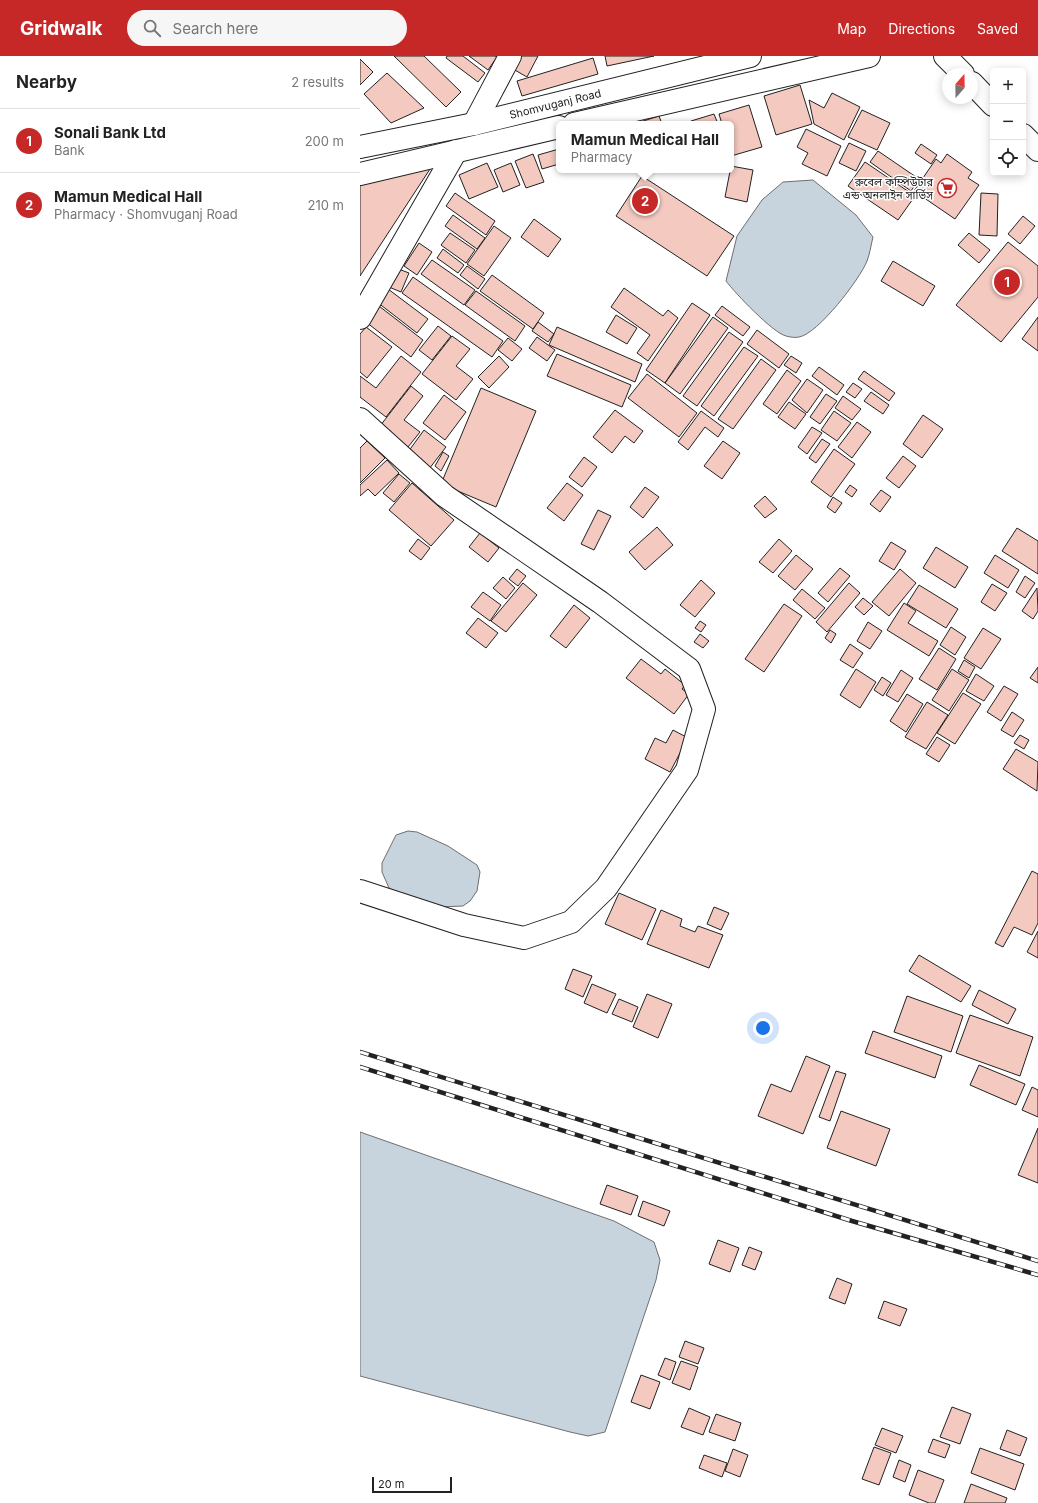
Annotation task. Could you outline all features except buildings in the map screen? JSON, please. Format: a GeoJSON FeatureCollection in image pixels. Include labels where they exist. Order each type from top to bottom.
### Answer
{"type":"FeatureCollection","features":[{"type":"Feature","properties":{"kind":"street"},"geometry":{"type":"LineString","coordinates":[[474,124],[510,56]]}},
{"type":"Feature","properties":{"kind":"street","name":"Shomvuganj Road"},"geometry":{"type":"LineString","coordinates":[[360,147],[474,124],[750,56]]}},
{"type":"Feature","properties":{"kind":"street"},"geometry":{"type":"LineString","coordinates":[[587,121],[869,56]]}},
{"type":"Feature","properties":{"kind":"street"},"geometry":{"type":"LineString","coordinates":[[945,56],[957,68]]}},
{"type":"Feature","properties":{"kind":"street"},"geometry":{"type":"LineString","coordinates":[[978,89],[992,104]]}},
{"type":"Feature","properties":{"kind":"street","name":"Shomvuganj Road"},"geometry":{"type":"LineString","coordinates":[[360,174],[556,129]]}},
{"type":"Feature","properties":{"kind":"street"},"geometry":{"type":"LineString","coordinates":[[1026,138],[1038,150]]}},
{"type":"Feature","properties":{"kind":"street"},"geometry":{"type":"LineString","coordinates":[[360,318],[456,151]]}},
{"type":"Feature","properties":{"kind":"street"},"geometry":{"type":"LineString","coordinates":[[360,419],[445,496],[600,602],[689,668],[704,709],[687,770],[606,888],[570,922],[524,938],[464,925],[360,891]]}},
{"type":"Feature","properties":{"kind":"shaded area"},"geometry":{"type":"Polygon","coordinates":[[[813,180],[856,215],[873,237],[868,258],[863,269],[838,305],[807,334],[798,337],[791,337],[786,336],[772,328],[737,294],[726,281],[737,236],[762,200],[783,182],[813,180]]]}},
{"type":"Feature","properties":{"kind":"shaded area"},"geometry":{"type":"Polygon","coordinates":[[[408,831],[417,832],[448,846],[477,865],[480,872],[477,891],[470,901],[463,906],[439,907],[398,893],[389,888],[382,872],[382,863],[396,835],[408,831]]]}},
{"type":"Feature","properties":{"kind":"shaded area"},"geometry":{"type":"Polygon","coordinates":[[[360,1132],[614,1221],[654,1242],[660,1260],[656,1280],[605,1432],[588,1436],[570,1432],[360,1376],[360,1132]]]}},
{"type":"Feature","properties":{"kind":"railway"},"geometry":{"type":"LineString","coordinates":[[360,1052],[1038,1261]]}},
{"type":"Feature","properties":{"kind":"railway"},"geometry":{"type":"LineString","coordinates":[[360,1067],[852,1221],[1038,1275]]}},
{"type":"Feature","properties":{"kind":"place","name":"রুবেল কম্পিউটার এন্ড অনলাইন সার্ভিস"},"geometry":{"type":"Point","coordinates":[947,188]}},
{"type":"Feature","properties":{"kind":"place","name":"Mamun Medical Hall"},"geometry":{"type":"Point","coordinates":[645,201]}},
{"type":"Feature","properties":{"kind":"place","name":"Sonali Bank Ltd"},"geometry":{"type":"Point","coordinates":[1007,282]}}]}
